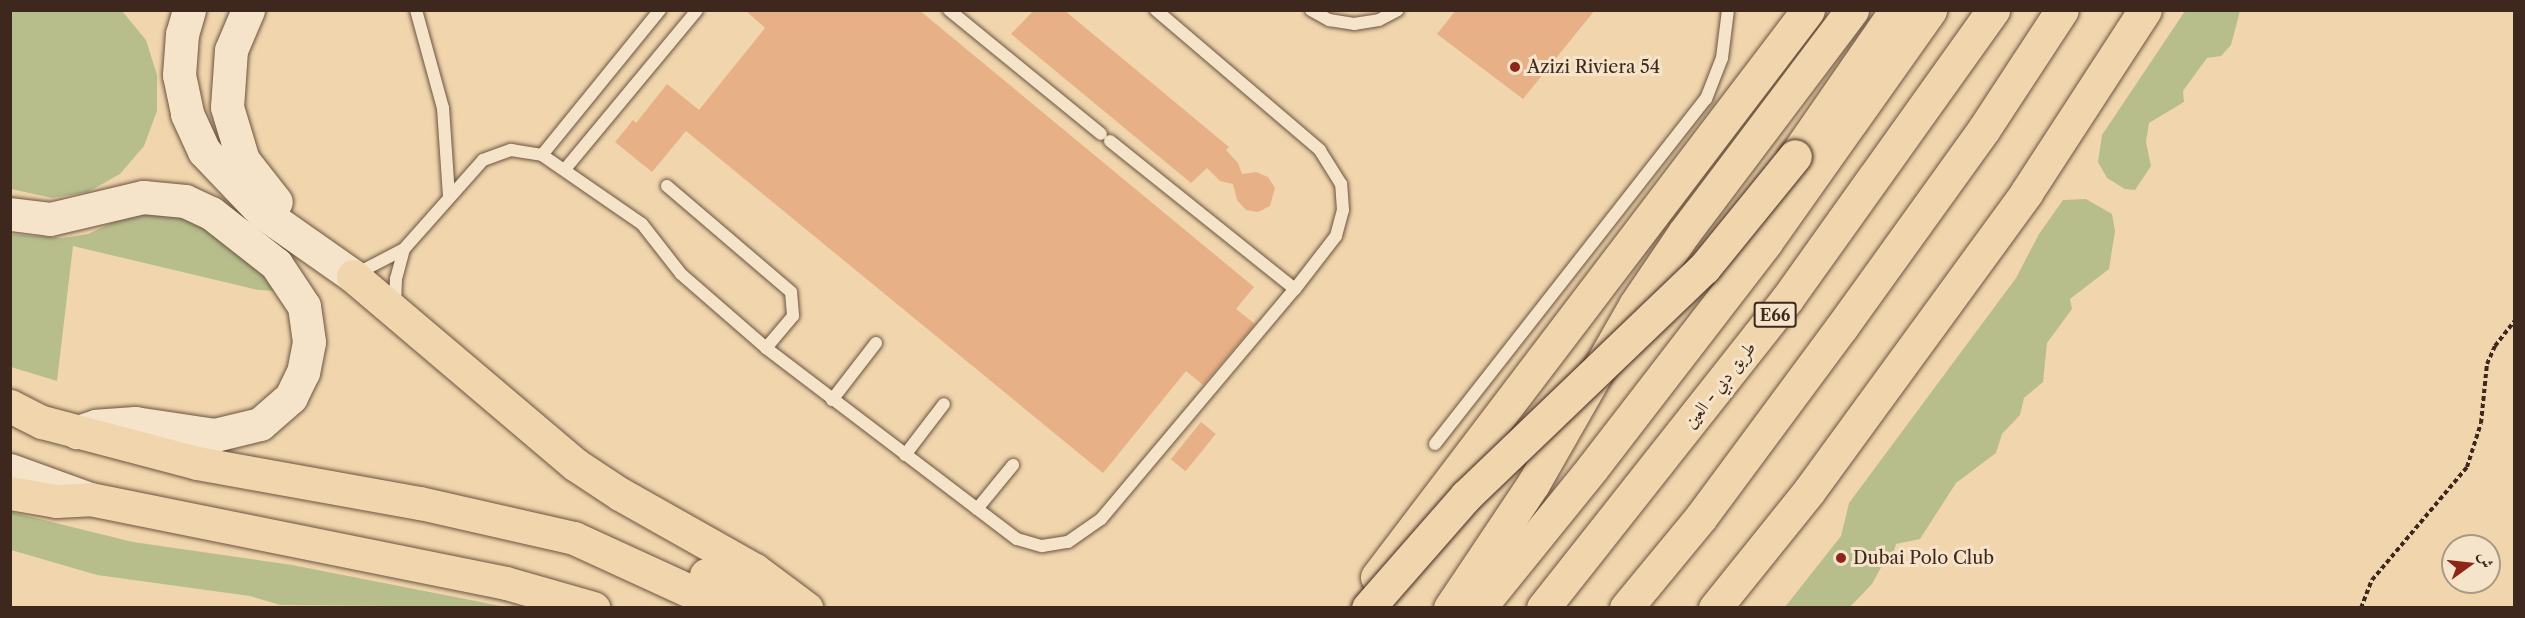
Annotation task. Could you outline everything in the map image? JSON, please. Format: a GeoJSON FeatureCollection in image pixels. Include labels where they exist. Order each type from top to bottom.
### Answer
{"type":"FeatureCollection","features":[{"type":"Feature","properties":{"kind":"main road"},"geometry":{"type":"LineString","coordinates":[[1354,608],[1808,10]]}},
{"type":"Feature","properties":{"kind":"main road"},"geometry":{"type":"LineString","coordinates":[[1450,608],[1533,484],[1635,305],[1689,225],[1852,10]]}},
{"type":"Feature","properties":{"kind":"main road"},"geometry":{"type":"LineString","coordinates":[[1368,608],[1466,496],[1704,268],[1795,156],[1896,10]]}},
{"type":"Feature","properties":{"kind":"main road"},"geometry":{"type":"LineString","coordinates":[[1479,608],[1593,467],[1766,242],[1930,10]]}},
{"type":"Feature","properties":{"kind":"main road","name":"طريق دبي - العين"},"geometry":{"type":"LineString","coordinates":[[1543,608],[1788,299],[1993,10]]}},
{"type":"Feature","properties":{"kind":"main road"},"geometry":{"type":"LineString","coordinates":[[1626,608],[1701,517],[1841,328],[1984,129],[2062,10]]}},
{"type":"Feature","properties":{"kind":"main road"},"geometry":{"type":"LineString","coordinates":[[1716,608],[1809,491],[2019,203],[2145,10]]}},
{"type":"Feature","properties":{"kind":"main road"},"geometry":{"type":"LineString","coordinates":[[353,276],[576,465],[755,570],[806,608]]}},
{"type":"Feature","properties":{"kind":"main road"},"geometry":{"type":"LineString","coordinates":[[10,406],[26,422],[77,432],[197,464],[442,508],[652,553],[771,608]]}},
{"type":"Feature","properties":{"kind":"main road"},"geometry":{"type":"LineString","coordinates":[[10,493],[56,501],[90,499],[506,583],[593,608]]}},
{"type":"Feature","properties":{"kind":"main road"},"geometry":{"type":"LineString","coordinates":[[574,538],[728,608]]}},
{"type":"Feature","properties":{"kind":"street"},"geometry":{"type":"LineString","coordinates":[[189,10],[179,54],[182,95],[204,151],[262,212],[353,276]]}},
{"type":"Feature","properties":{"kind":"street"},"geometry":{"type":"LineString","coordinates":[[248,10],[228,68],[227,107],[236,143],[263,189],[353,276]]}},
{"type":"Feature","properties":{"kind":"street"},"geometry":{"type":"LineString","coordinates":[[10,214],[50,219],[144,197],[185,201],[211,213],[276,264],[304,306],[309,342],[303,372],[287,402],[260,424],[215,435],[135,423],[96,426],[77,432]]}},
{"type":"Feature","properties":{"kind":"street"},"geometry":{"type":"LineString","coordinates":[[10,470],[90,499]]}},
{"type":"Feature","properties":{"kind":"lane"},"geometry":{"type":"LineString","coordinates":[[416,10],[443,108],[448,195]]}},
{"type":"Feature","properties":{"kind":"lane"},"geometry":{"type":"LineString","coordinates":[[542,155],[660,10]]}},
{"type":"Feature","properties":{"kind":"lane"},"geometry":{"type":"LineString","coordinates":[[566,168],[697,10]]}},
{"type":"Feature","properties":{"kind":"lane"},"geometry":{"type":"LineString","coordinates":[[949,10],[1295,289]]}},
{"type":"Feature","properties":{"kind":"lane"},"geometry":{"type":"LineString","coordinates":[[353,276],[404,249],[471,170],[496,153],[511,150],[542,155],[566,168],[642,224],[681,274],[766,348],[831,400],[977,509],[1029,544],[1062,544],[1092,529],[1295,289],[1329,247],[1341,224],[1343,197],[1336,171],[1320,150],[1156,10]]}},
{"type":"Feature","properties":{"kind":"lane"},"geometry":{"type":"LineString","coordinates":[[1311,10],[1329,20],[1354,24],[1379,20],[1398,10]]}},
{"type":"Feature","properties":{"kind":"lane"},"geometry":{"type":"LineString","coordinates":[[1435,444],[1706,99],[1722,58],[1728,10]]}},
{"type":"Feature","properties":{"kind":"lane"},"geometry":{"type":"LineString","coordinates":[[667,186],[791,292],[793,316],[766,348]]}},
{"type":"Feature","properties":{"kind":"lane"},"geometry":{"type":"LineString","coordinates":[[395,311],[396,279],[404,249]]}},
{"type":"Feature","properties":{"kind":"lane"},"geometry":{"type":"LineString","coordinates":[[831,400],[876,343]]}},
{"type":"Feature","properties":{"kind":"lane"},"geometry":{"type":"LineString","coordinates":[[905,455],[944,404]]}},
{"type":"Feature","properties":{"kind":"lane"},"geometry":{"type":"LineString","coordinates":[[977,509],[1013,465]]}},
{"type":"Feature","properties":{"kind":"path"},"geometry":{"type":"LineString","coordinates":[[2361,608],[2372,580],[2467,467],[2480,431],[2487,364],[2495,345],[2514,322]]}},
{"type":"Feature","properties":{"kind":"green space"},"geometry":{"type":"Polygon","coordinates":[[[11,10],[122,11],[146,40],[157,75],[157,111],[144,146],[120,174],[88,192],[52,198],[11,189],[11,10]]]}},
{"type":"Feature","properties":{"kind":"green space"},"geometry":{"type":"Polygon","coordinates":[[[2185,11],[2240,11],[2231,45],[2221,56],[2207,58],[2183,91],[2184,102],[2149,123],[2146,142],[2151,166],[2135,190],[2125,189],[2107,178],[2098,162],[2102,135],[2185,11]]]}},
{"type":"Feature","properties":{"kind":"green space"},"geometry":{"type":"Polygon","coordinates":[[[2086,199],[2112,214],[2115,231],[2109,269],[2070,299],[2072,309],[2047,343],[2043,382],[2024,398],[2020,415],[2002,434],[1996,453],[1956,483],[1920,539],[1896,544],[1892,558],[1885,560],[1872,584],[1850,607],[1785,607],[1841,536],[1849,503],[2016,278],[2039,234],[2063,200],[2086,199]]]}},
{"type":"Feature","properties":{"kind":"green space"},"geometry":{"type":"Polygon","coordinates":[[[133,213],[200,215],[281,291],[258,290],[73,246],[57,381],[11,367],[10,234],[62,238],[88,234],[133,213]]]}},
{"type":"Feature","properties":{"kind":"green space"},"geometry":{"type":"Polygon","coordinates":[[[11,512],[133,542],[292,565],[506,607],[280,605],[250,596],[97,575],[11,550],[11,512]]]}},
{"type":"Feature","properties":{"kind":"building"},"geometry":{"type":"Polygon","coordinates":[[[745,10],[919,10],[1254,287],[1236,309],[1255,324],[1203,385],[1186,371],[1103,473],[686,131],[652,172],[615,142],[633,120],[636,123],[667,84],[699,110],[765,28],[745,10]]]}},
{"type":"Feature","properties":{"kind":"building"},"geometry":{"type":"Polygon","coordinates":[[[1034,10],[1064,10],[1229,147],[1226,150],[1238,163],[1242,174],[1256,172],[1268,177],[1275,188],[1270,206],[1258,212],[1246,210],[1237,200],[1233,184],[1220,181],[1207,168],[1191,183],[1011,34],[1034,10]]]}},
{"type":"Feature","properties":{"kind":"building","name":"Azizi Riviera 54"},"geometry":{"type":"Polygon","coordinates":[[[1456,10],[1595,10],[1523,99],[1437,34],[1456,10]]]}},
{"type":"Feature","properties":{"kind":"building"},"geometry":{"type":"Polygon","coordinates":[[[1201,422],[1216,434],[1186,471],[1171,459],[1201,422]]]}},
{"type":"Feature","properties":{"kind":"place","name":"Azizi Riviera 54"},"geometry":{"type":"Point","coordinates":[1515,67]}},
{"type":"Feature","properties":{"kind":"place","name":"Dubai Polo Club"},"geometry":{"type":"Point","coordinates":[1841,558]}}]}
